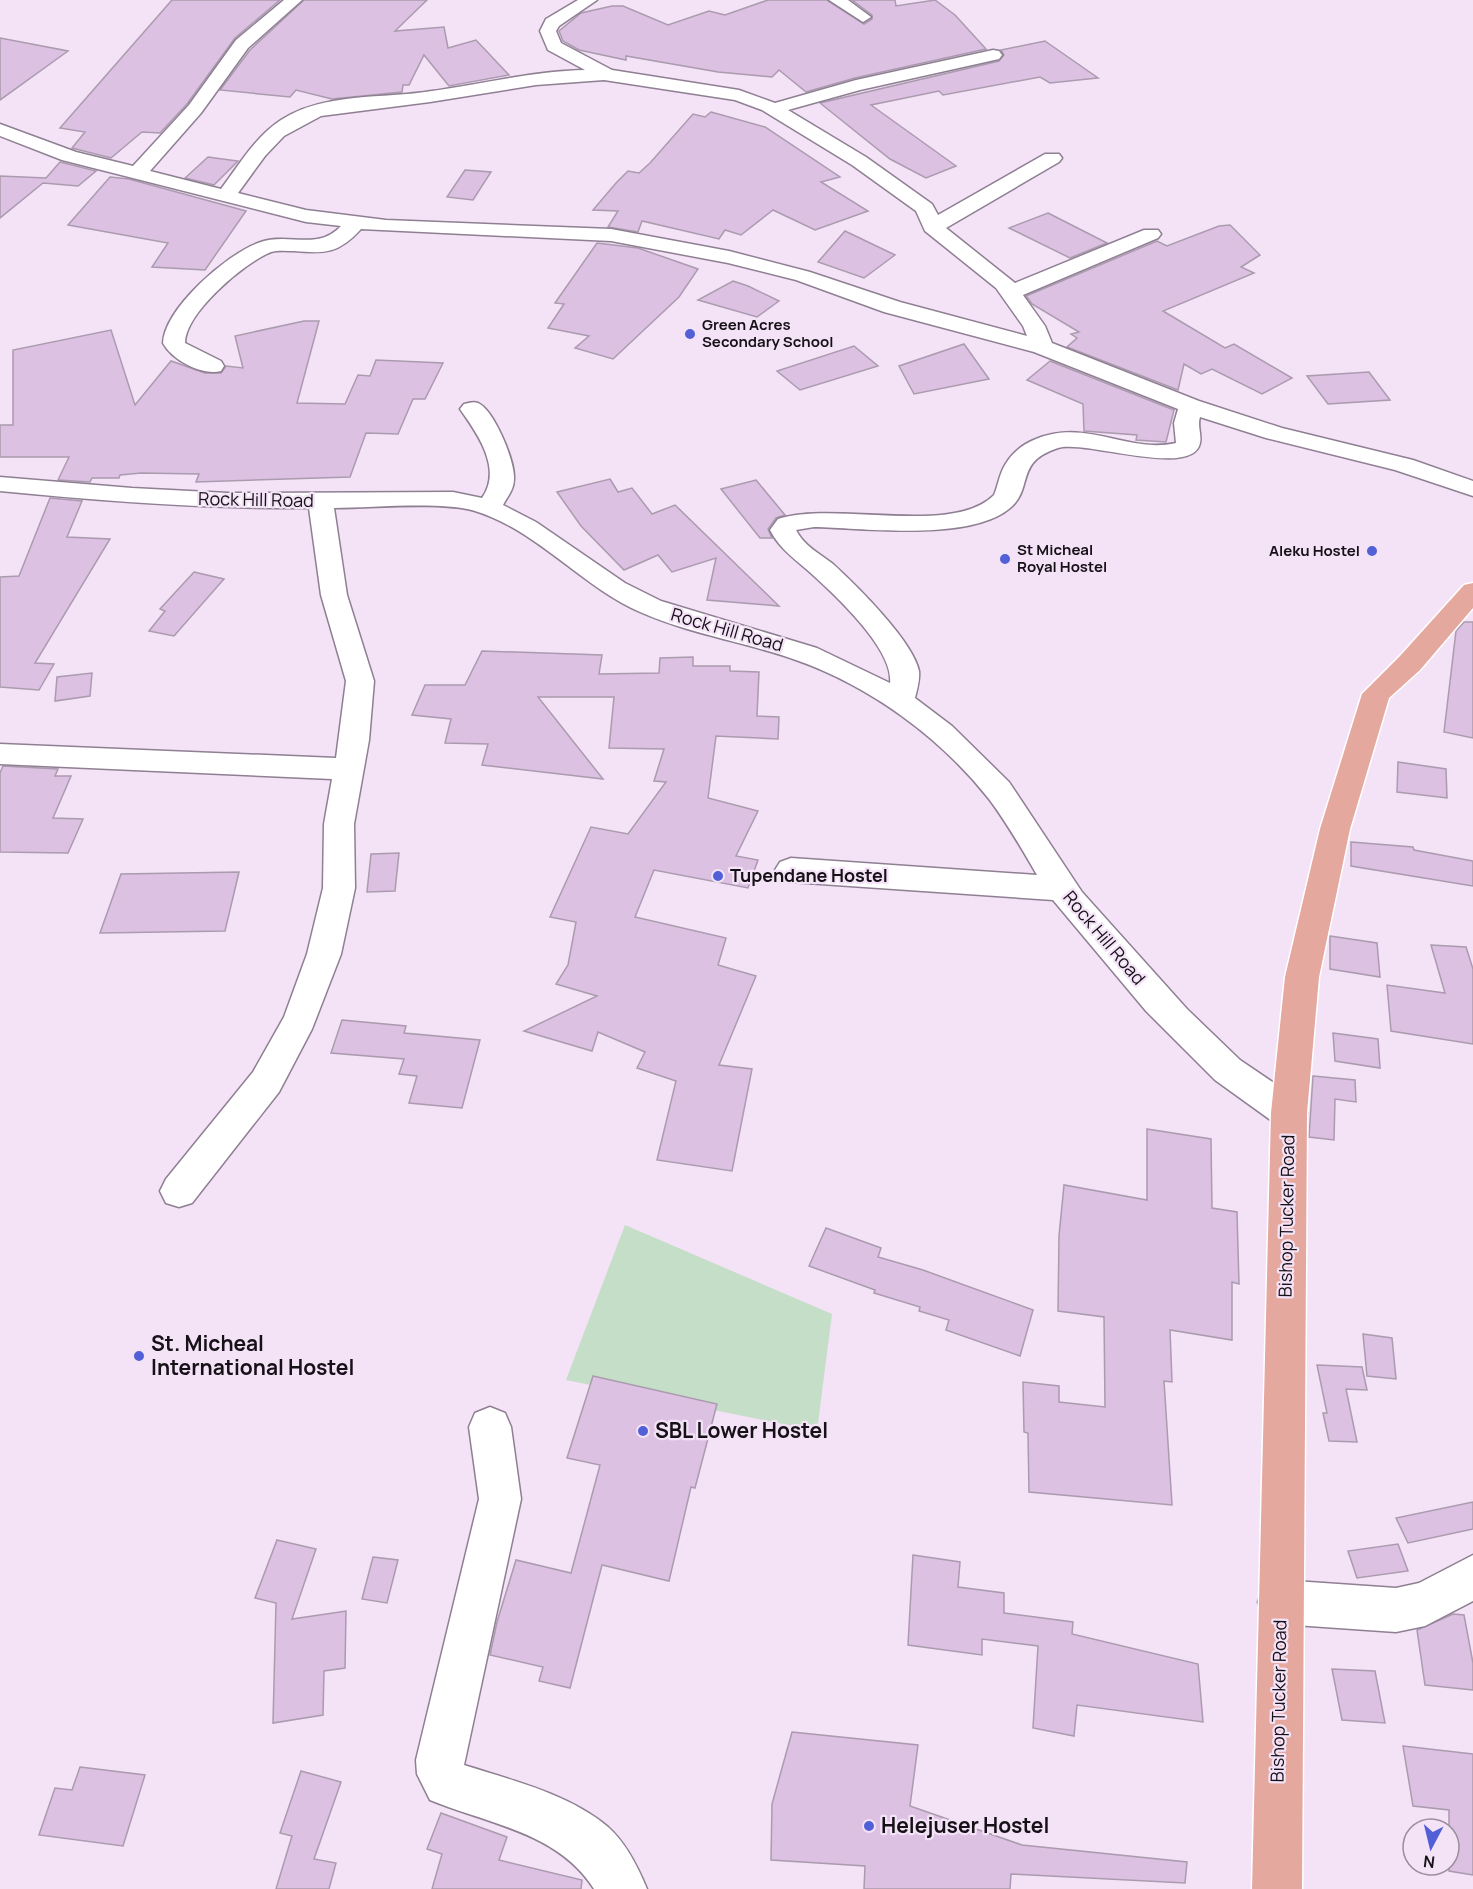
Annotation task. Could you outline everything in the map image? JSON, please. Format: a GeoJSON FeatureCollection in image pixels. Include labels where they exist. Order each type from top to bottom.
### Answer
{"type":"FeatureCollection","features":[{"type":"Feature","properties":{"kind":"main road","name":"Bishop Tucker Road"},"geometry":{"type":"LineString","coordinates":[[1277,1889],[1289,1113],[1302,977],[1335,829],[1376,694],[1410,663],[1473,591]]}},
{"type":"Feature","properties":{"kind":"street"},"geometry":{"type":"LineString","coordinates":[[137,173],[195,109],[242,44],[294,0]]}},
{"type":"Feature","properties":{"kind":"street"},"geometry":{"type":"LineString","coordinates":[[589,0],[552,22],[548,31],[549,40],[564,52],[607,75]]}},
{"type":"Feature","properties":{"kind":"street"},"geometry":{"type":"LineString","coordinates":[[837,0],[863,17]]}},
{"type":"Feature","properties":{"kind":"street"},"geometry":{"type":"LineString","coordinates":[[773,109],[867,82],[993,55]]}},
{"type":"Feature","properties":{"kind":"street"},"geometry":{"type":"LineString","coordinates":[[227,194],[259,153],[297,118],[343,107],[429,98],[538,77],[607,75],[718,90],[739,94],[773,109],[859,161],[925,208],[932,227],[1004,283],[1034,326],[1042,347]]}},
{"type":"Feature","properties":{"kind":"street"},"geometry":{"type":"LineString","coordinates":[[0,130],[69,156],[227,194],[306,216],[354,224],[611,235],[659,242],[803,276],[892,307],[1042,347],[1191,406],[1274,433],[1404,465],[1473,489]]}},
{"type":"Feature","properties":{"kind":"street"},"geometry":{"type":"LineString","coordinates":[[932,227],[1052,158]]}},
{"type":"Feature","properties":{"kind":"street"},"geometry":{"type":"LineString","coordinates":[[213,366],[180,351],[174,344],[172,333],[188,308],[251,254],[277,245],[323,246],[335,242],[354,224]]}},
{"type":"Feature","properties":{"kind":"street"},"geometry":{"type":"LineString","coordinates":[[1011,292],[1151,234]]}},
{"type":"Feature","properties":{"kind":"street"},"geometry":{"type":"LineString","coordinates":[[900,700],[905,682],[904,670],[897,653],[831,577],[790,542],[783,530],[787,524],[807,520],[921,524],[955,520],[981,513],[1004,501],[1010,492],[1017,465],[1042,445],[1072,438],[1151,453],[1185,448],[1188,444],[1186,423],[1191,406]]}},
{"type":"Feature","properties":{"kind":"street"},"geometry":{"type":"LineString","coordinates":[[472,409],[491,434],[500,464],[501,486],[489,507]]}},
{"type":"Feature","properties":{"kind":"street","name":"Rock Hill Road"},"geometry":{"type":"LineString","coordinates":[[0,484],[142,497],[321,502],[453,500],[489,507],[540,535],[599,579],[636,600],[675,616],[778,644],[832,663],[900,700],[955,742],[990,780],[1063,889],[1115,954],[1202,1049],[1255,1094],[1289,1113]]}},
{"type":"Feature","properties":{"kind":"street"},"geometry":{"type":"LineString","coordinates":[[179,1191],[266,1082],[300,1019],[324,954],[339,888],[339,824],[354,740],[360,681],[334,595],[321,502]]}},
{"type":"Feature","properties":{"kind":"street"},"geometry":{"type":"LineString","coordinates":[[0,754],[347,769]]}},
{"type":"Feature","properties":{"kind":"street"},"geometry":{"type":"LineString","coordinates":[[791,870],[901,880],[1063,889]]}},
{"type":"Feature","properties":{"kind":"street"},"geometry":{"type":"LineString","coordinates":[[489,1427],[500,1499],[443,1749],[441,1774],[447,1783],[568,1828],[597,1852],[610,1867],[622,1889]]}},
{"type":"Feature","properties":{"kind":"street"},"geometry":{"type":"LineString","coordinates":[[1280,1602],[1396,1610],[1425,1604],[1473,1577]]}},
{"type":"Feature","properties":{"kind":"green space"},"geometry":{"type":"Polygon","coordinates":[[[625,1225],[832,1314],[817,1431],[566,1380],[625,1225]]]}},
{"type":"Feature","properties":{"kind":"building"},"geometry":{"type":"Polygon","coordinates":[[[172,0],[280,0],[235,38],[187,104],[160,133],[142,132],[111,158],[72,148],[85,132],[60,128],[172,0]]]}},
{"type":"Feature","properties":{"kind":"building"},"geometry":{"type":"Polygon","coordinates":[[[304,0],[427,0],[395,31],[444,27],[448,48],[476,40],[509,75],[449,86],[424,55],[409,85],[403,85],[402,92],[332,99],[296,90],[290,97],[220,90],[250,50],[304,0]]]}},
{"type":"Feature","properties":{"kind":"building"},"geometry":{"type":"Polygon","coordinates":[[[768,0],[827,0],[864,24],[872,19],[872,15],[852,0],[895,0],[896,6],[935,0],[955,15],[986,49],[855,78],[806,92],[779,70],[772,77],[718,72],[626,56],[626,60],[579,50],[563,41],[559,31],[581,13],[612,6],[623,6],[668,25],[709,11],[725,15],[768,0]]]}},
{"type":"Feature","properties":{"kind":"building"},"geometry":{"type":"Polygon","coordinates":[[[0,38],[68,51],[0,100],[0,38]]]}},
{"type":"Feature","properties":{"kind":"building"},"geometry":{"type":"Polygon","coordinates":[[[1045,41],[1098,78],[1050,83],[1040,77],[943,95],[939,91],[871,105],[956,166],[926,178],[890,159],[820,103],[999,61],[1004,55],[1001,50],[1045,41]]]}},
{"type":"Feature","properties":{"kind":"building"},"geometry":{"type":"Polygon","coordinates":[[[711,112],[765,127],[840,177],[821,182],[868,211],[815,230],[773,210],[741,235],[725,230],[719,239],[642,221],[638,232],[608,227],[618,211],[593,210],[616,183],[628,171],[639,173],[693,114],[705,117],[711,112]]]}},
{"type":"Feature","properties":{"kind":"building"},"geometry":{"type":"Polygon","coordinates":[[[208,157],[238,161],[214,185],[185,178],[208,157]]]}},
{"type":"Feature","properties":{"kind":"building"},"geometry":{"type":"Polygon","coordinates":[[[60,162],[96,171],[78,186],[43,183],[0,218],[0,176],[46,178],[60,162]]]}},
{"type":"Feature","properties":{"kind":"building"},"geometry":{"type":"Polygon","coordinates":[[[465,170],[491,172],[473,200],[447,197],[465,170]]]}},
{"type":"Feature","properties":{"kind":"building"},"geometry":{"type":"Polygon","coordinates":[[[110,177],[129,179],[246,211],[205,270],[152,267],[168,243],[68,225],[110,177]]]}},
{"type":"Feature","properties":{"kind":"building"},"geometry":{"type":"Polygon","coordinates":[[[1048,213],[1107,243],[1070,258],[1009,228],[1048,213]]]}},
{"type":"Feature","properties":{"kind":"building"},"geometry":{"type":"Polygon","coordinates":[[[1230,225],[1260,255],[1241,267],[1254,273],[1163,311],[1225,348],[1234,344],[1292,378],[1262,394],[1212,369],[1201,374],[1184,364],[1178,390],[1067,347],[1077,338],[1071,334],[1079,332],[1032,304],[1026,296],[1157,241],[1167,246],[1219,226],[1230,225]]]}},
{"type":"Feature","properties":{"kind":"building"},"geometry":{"type":"Polygon","coordinates":[[[845,231],[895,255],[864,278],[818,262],[845,231]]]}},
{"type":"Feature","properties":{"kind":"building"},"geometry":{"type":"Polygon","coordinates":[[[597,243],[638,248],[698,269],[679,297],[613,359],[575,348],[589,336],[548,328],[564,304],[555,303],[597,243]]]}},
{"type":"Feature","properties":{"kind":"building"},"geometry":{"type":"Polygon","coordinates":[[[733,281],[779,301],[757,317],[698,300],[733,281]]]}},
{"type":"Feature","properties":{"kind":"building"},"geometry":{"type":"Polygon","coordinates":[[[304,321],[319,321],[297,403],[345,404],[358,375],[370,376],[376,360],[443,363],[425,399],[413,399],[398,434],[366,433],[350,477],[196,482],[199,474],[141,473],[120,475],[119,478],[92,478],[90,482],[58,480],[69,457],[0,457],[0,425],[13,425],[13,350],[111,330],[135,405],[171,361],[205,373],[221,373],[226,366],[243,368],[235,336],[304,321]]]}},
{"type":"Feature","properties":{"kind":"building"},"geometry":{"type":"Polygon","coordinates":[[[964,344],[989,379],[914,394],[899,366],[964,344]]]}},
{"type":"Feature","properties":{"kind":"building"},"geometry":{"type":"Polygon","coordinates":[[[854,346],[878,366],[800,390],[777,371],[854,346]]]}},
{"type":"Feature","properties":{"kind":"building"},"geometry":{"type":"Polygon","coordinates":[[[1050,361],[1174,410],[1166,442],[1136,440],[1137,435],[1084,431],[1083,404],[1027,380],[1050,361]]]}},
{"type":"Feature","properties":{"kind":"building"},"geometry":{"type":"Polygon","coordinates":[[[1369,372],[1390,400],[1328,404],[1307,376],[1369,372]]]}},
{"type":"Feature","properties":{"kind":"building"},"geometry":{"type":"Polygon","coordinates":[[[610,479],[618,492],[632,488],[652,514],[675,505],[779,606],[707,600],[716,558],[672,572],[658,555],[624,570],[581,526],[557,492],[610,479]]]}},
{"type":"Feature","properties":{"kind":"building"},"geometry":{"type":"Polygon","coordinates":[[[756,480],[785,515],[776,518],[768,529],[772,538],[760,538],[721,489],[756,480]]]}},
{"type":"Feature","properties":{"kind":"building"},"geometry":{"type":"Polygon","coordinates":[[[50,498],[82,501],[67,537],[110,539],[35,663],[54,664],[39,690],[0,687],[0,577],[19,576],[50,498]]]}},
{"type":"Feature","properties":{"kind":"building"},"geometry":{"type":"Polygon","coordinates":[[[194,572],[224,579],[174,636],[149,631],[165,611],[160,609],[194,572]]]}},
{"type":"Feature","properties":{"kind":"building"},"geometry":{"type":"Polygon","coordinates":[[[1464,622],[1473,622],[1473,738],[1444,732],[1456,631],[1464,622]]]}},
{"type":"Feature","properties":{"kind":"building"},"geometry":{"type":"Polygon","coordinates":[[[482,651],[602,655],[599,674],[659,673],[660,658],[693,657],[693,666],[730,666],[730,671],[759,672],[757,716],[779,717],[778,739],[716,736],[708,798],[758,811],[736,856],[758,860],[748,888],[654,870],[635,917],[726,938],[718,965],[756,976],[719,1065],[752,1069],[732,1171],[657,1160],[676,1081],[637,1068],[645,1052],[598,1032],[592,1051],[524,1031],[597,996],[556,984],[568,965],[576,922],[550,917],[591,827],[628,834],[666,782],[654,781],[664,749],[609,748],[614,697],[538,697],[603,779],[482,765],[488,744],[445,743],[451,719],[412,715],[425,685],[465,685],[482,651]]]}},
{"type":"Feature","properties":{"kind":"building"},"geometry":{"type":"Polygon","coordinates":[[[92,673],[90,696],[55,701],[57,677],[92,673]]]}},
{"type":"Feature","properties":{"kind":"building"},"geometry":{"type":"Polygon","coordinates":[[[1398,762],[1446,769],[1447,798],[1397,792],[1398,762]]]}},
{"type":"Feature","properties":{"kind":"building"},"geometry":{"type":"Polygon","coordinates":[[[3,766],[58,769],[55,776],[71,776],[53,818],[83,819],[68,853],[0,852],[0,773],[3,766]]]}},
{"type":"Feature","properties":{"kind":"building"},"geometry":{"type":"Polygon","coordinates":[[[1351,842],[1413,847],[1414,850],[1473,861],[1473,886],[1351,866],[1351,842]]]}},
{"type":"Feature","properties":{"kind":"building"},"geometry":{"type":"Polygon","coordinates":[[[399,853],[395,891],[367,892],[371,854],[399,853]]]}},
{"type":"Feature","properties":{"kind":"building"},"geometry":{"type":"Polygon","coordinates":[[[239,872],[225,931],[100,933],[121,874],[239,872]]]}},
{"type":"Feature","properties":{"kind":"building"},"geometry":{"type":"Polygon","coordinates":[[[1330,936],[1377,943],[1380,977],[1330,969],[1330,936]]]}},
{"type":"Feature","properties":{"kind":"building"},"geometry":{"type":"Polygon","coordinates":[[[1431,945],[1466,947],[1473,969],[1473,1044],[1391,1031],[1387,985],[1445,993],[1431,945]]]}},
{"type":"Feature","properties":{"kind":"building"},"geometry":{"type":"Polygon","coordinates":[[[342,1020],[406,1026],[404,1033],[480,1040],[462,1108],[409,1103],[417,1076],[399,1074],[404,1059],[331,1053],[342,1020]]]}},
{"type":"Feature","properties":{"kind":"building"},"geometry":{"type":"Polygon","coordinates":[[[1333,1033],[1378,1039],[1380,1068],[1335,1061],[1333,1033]]]}},
{"type":"Feature","properties":{"kind":"building"},"geometry":{"type":"Polygon","coordinates":[[[1313,1076],[1355,1080],[1356,1102],[1335,1099],[1334,1140],[1309,1137],[1313,1076]]]}},
{"type":"Feature","properties":{"kind":"building"},"geometry":{"type":"Polygon","coordinates":[[[1147,1129],[1211,1139],[1212,1208],[1237,1212],[1239,1284],[1232,1282],[1232,1340],[1170,1330],[1172,1382],[1164,1381],[1172,1505],[1029,1492],[1028,1433],[1024,1432],[1023,1382],[1059,1386],[1059,1402],[1105,1407],[1104,1317],[1058,1311],[1059,1236],[1064,1185],[1147,1200],[1147,1129]]]}},
{"type":"Feature","properties":{"kind":"building"},"geometry":{"type":"Polygon","coordinates":[[[826,1228],[881,1248],[878,1257],[923,1270],[1033,1310],[1020,1356],[946,1330],[949,1320],[919,1311],[920,1307],[874,1293],[875,1290],[809,1266],[826,1228]]]}},
{"type":"Feature","properties":{"kind":"building"},"geometry":{"type":"Polygon","coordinates":[[[1363,1334],[1392,1338],[1396,1379],[1367,1376],[1363,1334]]]}},
{"type":"Feature","properties":{"kind":"building"},"geometry":{"type":"Polygon","coordinates":[[[1317,1365],[1362,1367],[1367,1390],[1346,1389],[1357,1442],[1329,1441],[1323,1413],[1327,1413],[1317,1365]]]}},
{"type":"Feature","properties":{"kind":"building"},"geometry":{"type":"Polygon","coordinates":[[[593,1376],[717,1404],[695,1488],[691,1487],[669,1581],[602,1565],[570,1688],[539,1681],[543,1667],[490,1655],[497,1622],[516,1560],[571,1573],[600,1465],[567,1458],[593,1376]]]}},
{"type":"Feature","properties":{"kind":"building"},"geometry":{"type":"Polygon","coordinates":[[[1473,1502],[1473,1529],[1408,1543],[1396,1518],[1473,1502]]]}},
{"type":"Feature","properties":{"kind":"building"},"geometry":{"type":"Polygon","coordinates":[[[277,1540],[316,1549],[292,1619],[346,1611],[345,1668],[324,1671],[323,1715],[273,1723],[276,1603],[255,1598],[277,1540]]]}},
{"type":"Feature","properties":{"kind":"building"},"geometry":{"type":"Polygon","coordinates":[[[1398,1544],[1408,1571],[1357,1578],[1348,1551],[1398,1544]]]}},
{"type":"Feature","properties":{"kind":"building"},"geometry":{"type":"Polygon","coordinates":[[[913,1555],[960,1562],[958,1587],[1004,1593],[1004,1613],[1073,1622],[1072,1634],[1198,1664],[1203,1722],[1077,1705],[1074,1736],[1033,1728],[1038,1646],[982,1639],[982,1655],[908,1645],[913,1555]]]}},
{"type":"Feature","properties":{"kind":"building"},"geometry":{"type":"Polygon","coordinates":[[[373,1557],[398,1560],[387,1603],[362,1599],[373,1557]]]}},
{"type":"Feature","properties":{"kind":"building"},"geometry":{"type":"Polygon","coordinates":[[[1453,1614],[1464,1615],[1473,1663],[1473,1690],[1425,1685],[1417,1630],[1453,1614]]]}},
{"type":"Feature","properties":{"kind":"building"},"geometry":{"type":"Polygon","coordinates":[[[1332,1669],[1375,1671],[1385,1723],[1342,1720],[1332,1669]]]}},
{"type":"Feature","properties":{"kind":"building","name":"Helejuser Hostel"},"geometry":{"type":"Polygon","coordinates":[[[792,1732],[918,1745],[910,1806],[1022,1845],[1187,1862],[1185,1883],[1011,1874],[1010,1889],[864,1889],[865,1866],[771,1860],[772,1804],[792,1732]]]}},
{"type":"Feature","properties":{"kind":"building"},"geometry":{"type":"Polygon","coordinates":[[[1403,1746],[1473,1754],[1473,1875],[1461,1873],[1461,1817],[1449,1817],[1449,1810],[1413,1806],[1403,1746]]]}},
{"type":"Feature","properties":{"kind":"building"},"geometry":{"type":"Polygon","coordinates":[[[80,1767],[145,1775],[123,1846],[39,1835],[55,1788],[72,1790],[80,1767]]]}},
{"type":"Feature","properties":{"kind":"building"},"geometry":{"type":"Polygon","coordinates":[[[301,1771],[341,1782],[314,1859],[336,1863],[329,1889],[276,1889],[292,1836],[280,1833],[301,1771]]]}},
{"type":"Feature","properties":{"kind":"building"},"geometry":{"type":"Polygon","coordinates":[[[441,1813],[507,1837],[499,1860],[582,1880],[581,1889],[432,1889],[442,1854],[427,1849],[441,1813]]]}},
{"type":"Feature","properties":{"kind":"place","name":"Green Acres Secondary School"},"geometry":{"type":"Point","coordinates":[690,334]}},
{"type":"Feature","properties":{"kind":"place","name":"Aleku Hostel"},"geometry":{"type":"Point","coordinates":[1372,551]}},
{"type":"Feature","properties":{"kind":"place","name":"St Micheal Royal Hostel"},"geometry":{"type":"Point","coordinates":[1005,559]}},
{"type":"Feature","properties":{"kind":"place","name":"Tupendane Hostel"},"geometry":{"type":"Point","coordinates":[718,876]}},
{"type":"Feature","properties":{"kind":"place","name":"St. Micheal International Hostel"},"geometry":{"type":"Point","coordinates":[139,1356]}},
{"type":"Feature","properties":{"kind":"place","name":"SBL Lower Hostel"},"geometry":{"type":"Point","coordinates":[643,1431]}},
{"type":"Feature","properties":{"kind":"place","name":"Helejuser Hostel"},"geometry":{"type":"Point","coordinates":[869,1826]}}]}
